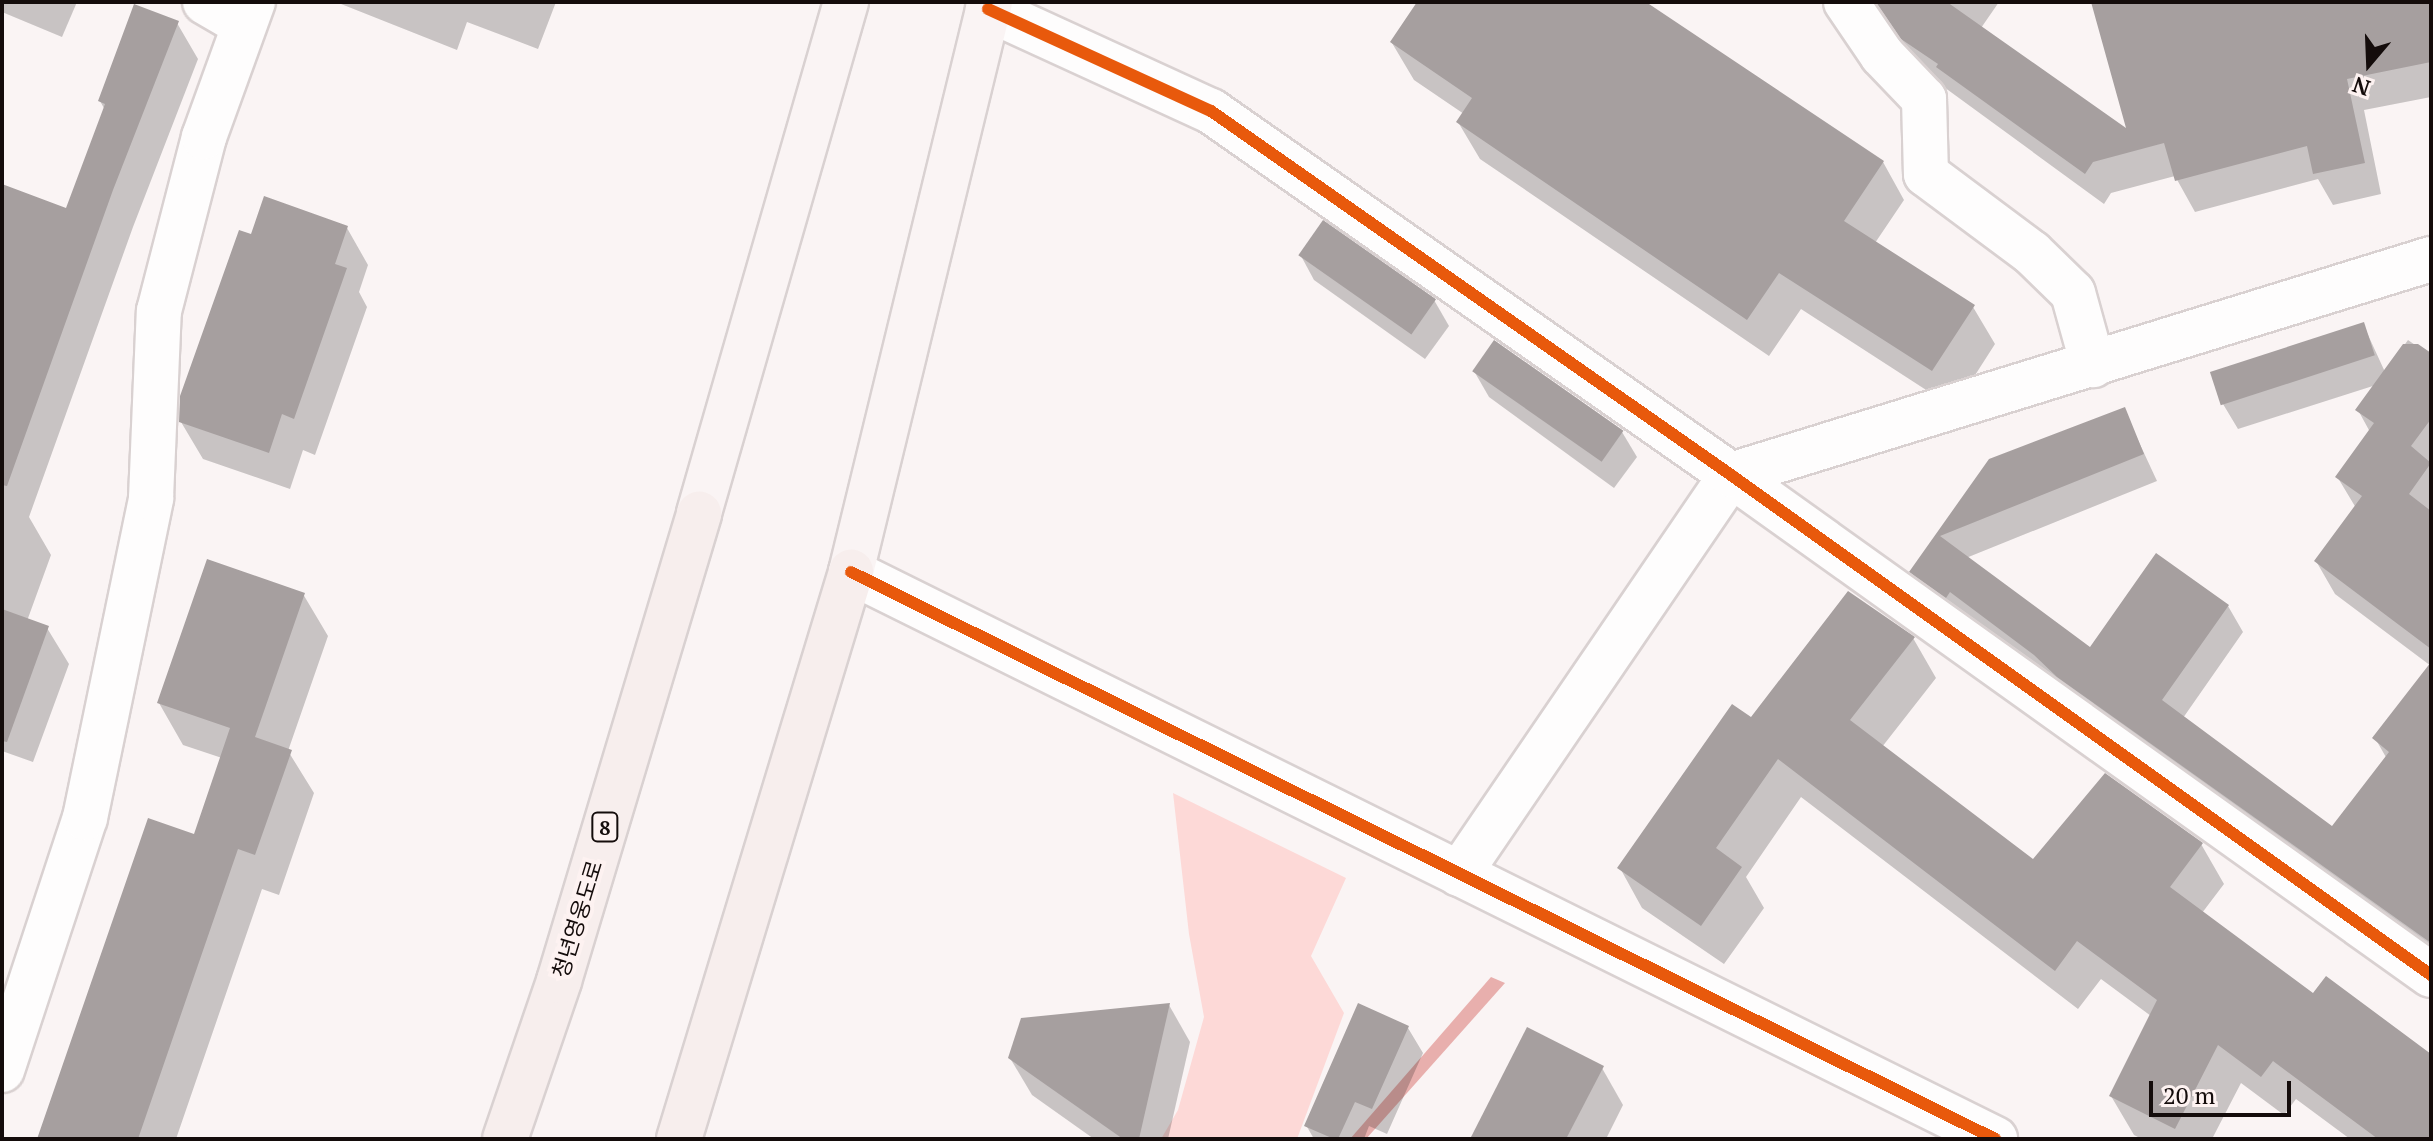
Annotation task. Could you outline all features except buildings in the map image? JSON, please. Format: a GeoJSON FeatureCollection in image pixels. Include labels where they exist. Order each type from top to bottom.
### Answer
{"type":"FeatureCollection","features":[{"type":"Feature","properties":{"kind":"highway","name":"청년영웅도로"},"geometry":{"type":"LineString","coordinates":[[505,1139],[559,981],[699,513]]}},
{"type":"Feature","properties":{"kind":"highway"},"geometry":{"type":"LineString","coordinates":[[679,1139],[851,572]]}},
{"type":"Feature","properties":{"kind":"main road","name":"8"},"geometry":{"type":"LineString","coordinates":[[699,513],[846,2]]}},
{"type":"Feature","properties":{"kind":"main road"},"geometry":{"type":"LineString","coordinates":[[851,572],[989,5]]}},
{"type":"Feature","properties":{"kind":"street"},"geometry":{"type":"LineString","coordinates":[[2,1070],[85,818],[151,498],[159,311],[204,137],[248,13],[205,2]]}},
{"type":"Feature","properties":{"kind":"street"},"geometry":{"type":"LineString","coordinates":[[1846,2],[1882,55],[1924,99],[1926,174],[2032,253],[2073,293],[2093,365]]}},
{"type":"Feature","properties":{"kind":"street"},"geometry":{"type":"LineString","coordinates":[[989,5],[1211,111],[1731,475],[2431,975]]}},
{"type":"Feature","properties":{"kind":"street"},"geometry":{"type":"LineString","coordinates":[[1459,874],[1731,475],[2431,259]]}},
{"type":"Feature","properties":{"kind":"street"},"geometry":{"type":"LineString","coordinates":[[851,572],[1995,1139]]}},
{"type":"Feature","properties":{"kind":"shaded area"},"geometry":{"type":"Polygon","coordinates":[[[1173,793],[1346,878],[1311,956],[1344,1013],[1297,1139],[1161,1139],[1178,1110],[1204,1017],[1189,934],[1173,793]]]}},
{"type":"Feature","properties":{"kind":"shaded area"},"geometry":{"type":"Polygon","coordinates":[[[1491,977],[1505,983],[1366,1139],[1350,1139],[1491,977]]]}},
{"type":"Feature","properties":{"kind":"cycle path"},"geometry":{"type":"LineString","coordinates":[[988,9],[1211,111],[1731,475],[2431,975]]}},
{"type":"Feature","properties":{"kind":"cycle path"},"geometry":{"type":"LineString","coordinates":[[851,572],[1995,1139]]}}]}
